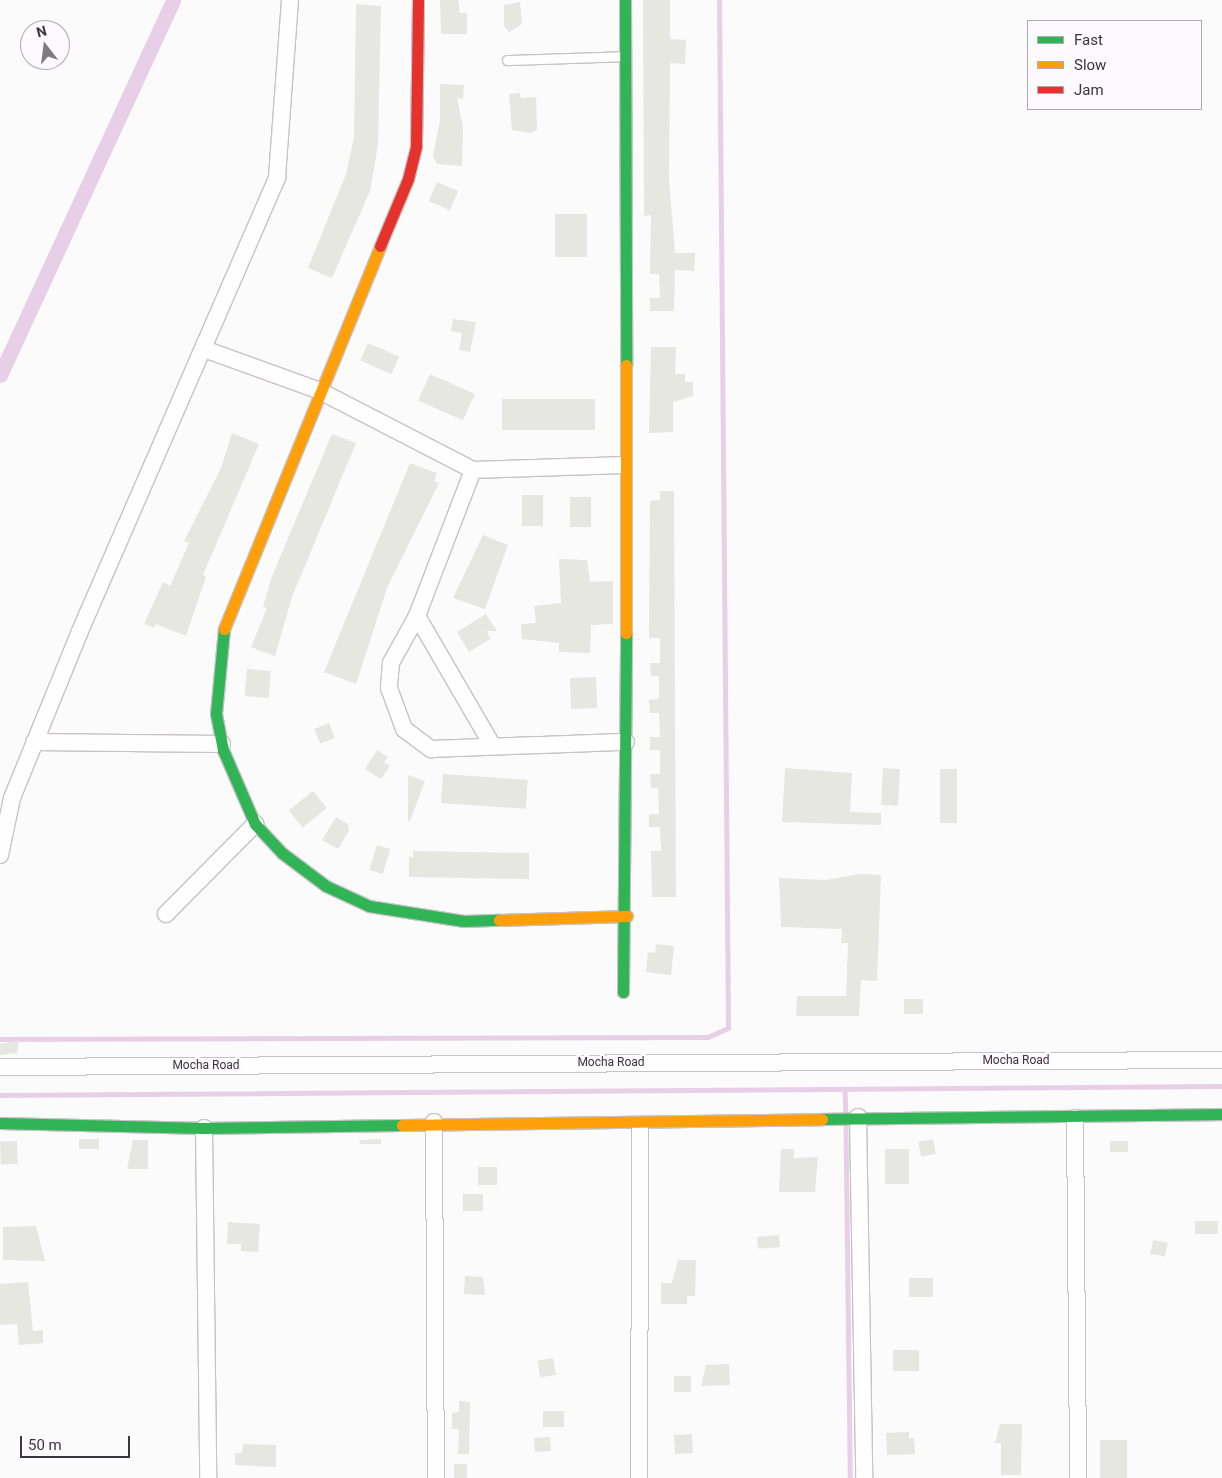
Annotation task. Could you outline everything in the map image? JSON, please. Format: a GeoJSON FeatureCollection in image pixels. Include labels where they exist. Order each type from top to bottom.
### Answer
{"type":"FeatureCollection","features":[{"type":"Feature","properties":{"kind":"street"},"geometry":{"type":"LineString","coordinates":[[0,855],[12,798],[34,742],[130,508],[204,349],[277,177],[290,0]]}},
{"type":"Feature","properties":{"kind":"street"},"geometry":{"type":"LineString","coordinates":[[418,0],[416,146],[408,179],[225,621],[216,714],[222,744],[255,824],[282,853],[326,886],[398,913],[464,921],[627,916]]}},
{"type":"Feature","properties":{"kind":"street"},"geometry":{"type":"LineString","coordinates":[[623,992],[627,916],[624,465],[625,0]]}},
{"type":"Feature","properties":{"kind":"street"},"geometry":{"type":"LineString","coordinates":[[204,349],[320,391],[473,470],[624,465]]}},
{"type":"Feature","properties":{"kind":"street"},"geometry":{"type":"LineString","coordinates":[[473,470],[417,616],[391,663],[389,688],[404,729],[431,749],[492,745],[626,742]]}},
{"type":"Feature","properties":{"kind":"street"},"geometry":{"type":"LineString","coordinates":[[417,616],[492,745]]}},
{"type":"Feature","properties":{"kind":"street"},"geometry":{"type":"LineString","coordinates":[[34,742],[222,744]]}},
{"type":"Feature","properties":{"kind":"street"},"geometry":{"type":"LineString","coordinates":[[166,914],[255,824]]}},
{"type":"Feature","properties":{"kind":"street","name":"Mocha Road"},"geometry":{"type":"LineString","coordinates":[[0,1067],[1222,1060]]}},
{"type":"Feature","properties":{"kind":"street"},"geometry":{"type":"LineString","coordinates":[[0,1123],[204,1128],[434,1122],[640,1124],[858,1117],[1075,1118],[1222,1114]]}},
{"type":"Feature","properties":{"kind":"street"},"geometry":{"type":"LineString","coordinates":[[858,1117],[864,1478]]}},
{"type":"Feature","properties":{"kind":"street"},"geometry":{"type":"LineString","coordinates":[[1075,1118],[1078,1478]]}},
{"type":"Feature","properties":{"kind":"street"},"geometry":{"type":"LineString","coordinates":[[434,1122],[436,1478]]}},
{"type":"Feature","properties":{"kind":"street"},"geometry":{"type":"LineString","coordinates":[[640,1124],[640,1478]]}},
{"type":"Feature","properties":{"kind":"street"},"geometry":{"type":"LineString","coordinates":[[204,1128],[208,1478]]}},
{"type":"Feature","properties":{"kind":"lane"},"geometry":{"type":"LineString","coordinates":[[507,60],[625,56]]}},
{"type":"Feature","properties":{"kind":"building"},"geometry":{"type":"Polygon","coordinates":[[[440,0],[458,0],[460,13],[467,13],[467,34],[441,34],[440,0]]]}},
{"type":"Feature","properties":{"kind":"building"},"geometry":{"type":"Polygon","coordinates":[[[643,0],[670,0],[670,39],[686,40],[685,64],[670,63],[669,179],[675,253],[695,253],[694,271],[675,270],[674,311],[650,311],[650,298],[660,298],[659,274],[650,274],[651,215],[644,216],[643,0]]]}},
{"type":"Feature","properties":{"kind":"building"},"geometry":{"type":"Polygon","coordinates":[[[520,2],[522,24],[509,32],[504,26],[504,5],[520,2]]]}},
{"type":"Feature","properties":{"kind":"building"},"geometry":{"type":"Polygon","coordinates":[[[356,4],[381,6],[378,145],[370,191],[332,278],[308,268],[346,174],[354,138],[356,4]]]}},
{"type":"Feature","properties":{"kind":"building"},"geometry":{"type":"Polygon","coordinates":[[[440,84],[464,85],[463,99],[457,98],[463,127],[462,166],[437,164],[433,156],[440,120],[440,84]]]}},
{"type":"Feature","properties":{"kind":"building"},"geometry":{"type":"Polygon","coordinates":[[[520,93],[521,98],[536,97],[537,130],[531,133],[512,130],[509,94],[520,93]]]}},
{"type":"Feature","properties":{"kind":"building"},"geometry":{"type":"Polygon","coordinates":[[[437,182],[458,191],[450,210],[429,201],[437,182]]]}},
{"type":"Feature","properties":{"kind":"building"},"geometry":{"type":"Polygon","coordinates":[[[555,214],[587,214],[587,257],[555,257],[555,214]]]}},
{"type":"Feature","properties":{"kind":"building"},"geometry":{"type":"Polygon","coordinates":[[[453,319],[476,322],[470,352],[459,350],[462,333],[451,331],[453,319]]]}},
{"type":"Feature","properties":{"kind":"building"},"geometry":{"type":"Polygon","coordinates":[[[368,343],[399,357],[391,374],[360,360],[368,343]]]}},
{"type":"Feature","properties":{"kind":"building"},"geometry":{"type":"Polygon","coordinates":[[[651,347],[676,347],[675,374],[685,374],[685,382],[693,382],[693,396],[673,402],[673,432],[649,433],[651,347]]]}},
{"type":"Feature","properties":{"kind":"building"},"geometry":{"type":"Polygon","coordinates":[[[430,374],[475,394],[463,420],[418,400],[430,374]]]}},
{"type":"Feature","properties":{"kind":"building"},"geometry":{"type":"Polygon","coordinates":[[[502,399],[595,399],[595,430],[502,430],[502,399]]]}},
{"type":"Feature","properties":{"kind":"building"},"geometry":{"type":"Polygon","coordinates":[[[232,433],[259,444],[203,575],[206,577],[186,636],[156,624],[154,628],[144,624],[163,582],[170,586],[189,543],[184,541],[221,468],[232,433]]]}},
{"type":"Feature","properties":{"kind":"building"},"geometry":{"type":"Polygon","coordinates":[[[332,434],[356,443],[292,597],[275,656],[251,647],[267,608],[263,607],[272,576],[332,434]]]}},
{"type":"Feature","properties":{"kind":"building"},"geometry":{"type":"Polygon","coordinates":[[[410,463],[437,473],[434,481],[439,483],[387,588],[356,684],[324,672],[410,463]]]}},
{"type":"Feature","properties":{"kind":"building"},"geometry":{"type":"Polygon","coordinates":[[[660,491],[674,491],[676,897],[652,897],[651,851],[661,851],[660,827],[649,827],[649,814],[659,814],[658,788],[651,788],[650,774],[660,774],[660,750],[650,750],[650,737],[660,737],[659,713],[650,713],[649,700],[659,699],[659,676],[651,676],[650,663],[660,663],[660,638],[649,638],[650,501],[660,500],[660,491]]]}},
{"type":"Feature","properties":{"kind":"building"},"geometry":{"type":"Polygon","coordinates":[[[522,495],[543,495],[543,526],[522,526],[522,495]]]}},
{"type":"Feature","properties":{"kind":"building"},"geometry":{"type":"Polygon","coordinates":[[[570,497],[591,497],[591,527],[570,527],[570,497]]]}},
{"type":"Feature","properties":{"kind":"building"},"geometry":{"type":"Polygon","coordinates":[[[483,535],[508,545],[485,609],[453,598],[483,535]]]}},
{"type":"Feature","properties":{"kind":"building"},"geometry":{"type":"Polygon","coordinates":[[[559,559],[587,560],[590,582],[613,581],[613,624],[591,625],[590,653],[559,652],[559,643],[522,639],[521,624],[536,623],[534,606],[561,603],[559,559]]]}},
{"type":"Feature","properties":{"kind":"building"},"geometry":{"type":"Polygon","coordinates":[[[486,614],[497,631],[487,631],[490,639],[469,652],[457,632],[486,614]]]}},
{"type":"Feature","properties":{"kind":"building"},"geometry":{"type":"Polygon","coordinates":[[[247,669],[271,671],[269,698],[245,696],[247,669]]]}},
{"type":"Feature","properties":{"kind":"building"},"geometry":{"type":"Polygon","coordinates":[[[596,677],[597,708],[571,709],[570,678],[596,677]]]}},
{"type":"Feature","properties":{"kind":"building"},"geometry":{"type":"Polygon","coordinates":[[[329,723],[335,738],[320,744],[314,729],[329,723]]]}},
{"type":"Feature","properties":{"kind":"building"},"geometry":{"type":"Polygon","coordinates":[[[377,750],[388,757],[384,762],[390,766],[381,779],[365,769],[377,750]]]}},
{"type":"Feature","properties":{"kind":"building"},"geometry":{"type":"Polygon","coordinates":[[[785,768],[852,773],[850,812],[881,813],[881,825],[782,822],[785,768]]]}},
{"type":"Feature","properties":{"kind":"building"},"geometry":{"type":"Polygon","coordinates":[[[883,768],[900,769],[898,806],[881,805],[883,768]]]}},
{"type":"Feature","properties":{"kind":"building"},"geometry":{"type":"Polygon","coordinates":[[[940,769],[957,769],[957,823],[940,823],[940,769]]]}},
{"type":"Feature","properties":{"kind":"building"},"geometry":{"type":"Polygon","coordinates":[[[443,774],[528,780],[526,809],[441,803],[443,774]]]}},
{"type":"Feature","properties":{"kind":"building"},"geometry":{"type":"Polygon","coordinates":[[[408,775],[425,781],[410,821],[408,821],[408,775]]]}},
{"type":"Feature","properties":{"kind":"building"},"geometry":{"type":"Polygon","coordinates":[[[313,791],[327,808],[303,828],[289,811],[313,791]]]}},
{"type":"Feature","properties":{"kind":"building"},"geometry":{"type":"Polygon","coordinates":[[[336,817],[348,824],[349,831],[338,849],[322,840],[336,817]]]}},
{"type":"Feature","properties":{"kind":"building"},"geometry":{"type":"Polygon","coordinates":[[[377,845],[390,849],[383,874],[369,870],[377,845]]]}},
{"type":"Feature","properties":{"kind":"building"},"geometry":{"type":"Polygon","coordinates":[[[413,851],[529,853],[529,879],[409,877],[409,856],[413,858],[413,851]]]}},
{"type":"Feature","properties":{"kind":"building"},"geometry":{"type":"Polygon","coordinates":[[[860,874],[881,875],[877,981],[861,980],[859,1016],[796,1016],[797,996],[846,996],[848,943],[841,943],[842,929],[781,927],[779,878],[826,880],[860,874]]]}},
{"type":"Feature","properties":{"kind":"building"},"geometry":{"type":"Polygon","coordinates":[[[656,944],[674,946],[671,975],[646,972],[648,952],[655,953],[656,944]]]}},
{"type":"Feature","properties":{"kind":"building"},"geometry":{"type":"Polygon","coordinates":[[[904,999],[923,999],[923,1014],[904,1014],[904,999]]]}},
{"type":"Feature","properties":{"kind":"building"},"geometry":{"type":"Polygon","coordinates":[[[19,1040],[17,1053],[0,1055],[0,1044],[19,1040]]]}},
{"type":"Feature","properties":{"kind":"building"},"geometry":{"type":"Polygon","coordinates":[[[79,1139],[99,1139],[99,1149],[79,1149],[79,1139]]]}},
{"type":"Feature","properties":{"kind":"building"},"geometry":{"type":"Polygon","coordinates":[[[381,1139],[381,1144],[360,1144],[359,1140],[381,1139]]]}},
{"type":"Feature","properties":{"kind":"building"},"geometry":{"type":"Polygon","coordinates":[[[933,1139],[936,1154],[921,1157],[918,1142],[933,1139]]]}},
{"type":"Feature","properties":{"kind":"building"},"geometry":{"type":"Polygon","coordinates":[[[133,1140],[148,1140],[148,1169],[127,1169],[133,1140]]]}},
{"type":"Feature","properties":{"kind":"building"},"geometry":{"type":"Polygon","coordinates":[[[17,1141],[18,1164],[1,1165],[0,1142],[17,1141]]]}},
{"type":"Feature","properties":{"kind":"building"},"geometry":{"type":"Polygon","coordinates":[[[1110,1141],[1128,1141],[1128,1152],[1110,1152],[1110,1141]]]}},
{"type":"Feature","properties":{"kind":"building"},"geometry":{"type":"Polygon","coordinates":[[[781,1149],[794,1149],[794,1158],[818,1157],[815,1192],[779,1192],[781,1149]]]}},
{"type":"Feature","properties":{"kind":"building"},"geometry":{"type":"Polygon","coordinates":[[[885,1149],[909,1149],[909,1184],[885,1184],[885,1149]]]}},
{"type":"Feature","properties":{"kind":"building"},"geometry":{"type":"Polygon","coordinates":[[[478,1167],[497,1167],[497,1185],[478,1185],[478,1167]]]}},
{"type":"Feature","properties":{"kind":"building"},"geometry":{"type":"Polygon","coordinates":[[[463,1194],[483,1194],[483,1211],[463,1211],[463,1194]]]}},
{"type":"Feature","properties":{"kind":"building"},"geometry":{"type":"Polygon","coordinates":[[[1195,1221],[1218,1221],[1218,1234],[1195,1234],[1195,1221]]]}},
{"type":"Feature","properties":{"kind":"building"},"geometry":{"type":"Polygon","coordinates":[[[228,1222],[260,1224],[258,1252],[241,1251],[241,1244],[227,1244],[228,1222]]]}},
{"type":"Feature","properties":{"kind":"building"},"geometry":{"type":"Polygon","coordinates":[[[36,1226],[45,1261],[3,1260],[3,1227],[36,1226]]]}},
{"type":"Feature","properties":{"kind":"building"},"geometry":{"type":"Polygon","coordinates":[[[779,1235],[780,1247],[758,1249],[757,1237],[779,1235]]]}},
{"type":"Feature","properties":{"kind":"building"},"geometry":{"type":"Polygon","coordinates":[[[1153,1240],[1168,1243],[1165,1257],[1150,1254],[1153,1240]]]}},
{"type":"Feature","properties":{"kind":"building"},"geometry":{"type":"Polygon","coordinates":[[[678,1260],[696,1260],[695,1296],[687,1296],[687,1304],[661,1304],[661,1283],[672,1283],[678,1260]]]}},
{"type":"Feature","properties":{"kind":"building"},"geometry":{"type":"Polygon","coordinates":[[[465,1276],[483,1277],[485,1295],[464,1294],[465,1276]]]}},
{"type":"Feature","properties":{"kind":"building"},"geometry":{"type":"Polygon","coordinates":[[[909,1278],[933,1278],[933,1297],[909,1297],[909,1278]]]}},
{"type":"Feature","properties":{"kind":"building"},"geometry":{"type":"Polygon","coordinates":[[[28,1282],[33,1331],[43,1330],[43,1343],[19,1345],[17,1324],[0,1325],[0,1284],[28,1282]]]}},
{"type":"Feature","properties":{"kind":"building"},"geometry":{"type":"Polygon","coordinates":[[[893,1350],[919,1350],[919,1371],[893,1371],[893,1350]]]}},
{"type":"Feature","properties":{"kind":"building"},"geometry":{"type":"Polygon","coordinates":[[[553,1358],[556,1375],[540,1378],[537,1361],[553,1358]]]}},
{"type":"Feature","properties":{"kind":"building"},"geometry":{"type":"Polygon","coordinates":[[[729,1364],[730,1385],[701,1386],[706,1365],[729,1364]]]}},
{"type":"Feature","properties":{"kind":"building"},"geometry":{"type":"Polygon","coordinates":[[[674,1376],[691,1376],[691,1392],[674,1392],[674,1376]]]}},
{"type":"Feature","properties":{"kind":"building"},"geometry":{"type":"Polygon","coordinates":[[[459,1401],[470,1402],[469,1454],[458,1454],[459,1429],[452,1429],[452,1413],[459,1412],[459,1401]]]}},
{"type":"Feature","properties":{"kind":"building"},"geometry":{"type":"Polygon","coordinates":[[[543,1411],[564,1411],[564,1427],[543,1427],[543,1411]]]}},
{"type":"Feature","properties":{"kind":"building"},"geometry":{"type":"Polygon","coordinates":[[[1000,1424],[1022,1424],[1021,1475],[1001,1475],[1001,1443],[995,1443],[1000,1424]]]}},
{"type":"Feature","properties":{"kind":"building"},"geometry":{"type":"Polygon","coordinates":[[[909,1432],[909,1438],[914,1438],[915,1454],[887,1455],[886,1433],[909,1432]]]}},
{"type":"Feature","properties":{"kind":"building"},"geometry":{"type":"Polygon","coordinates":[[[692,1434],[693,1453],[675,1454],[674,1435],[692,1434]]]}},
{"type":"Feature","properties":{"kind":"building"},"geometry":{"type":"Polygon","coordinates":[[[550,1437],[551,1451],[535,1452],[534,1438],[550,1437]]]}},
{"type":"Feature","properties":{"kind":"building"},"geometry":{"type":"Polygon","coordinates":[[[1100,1440],[1127,1440],[1127,1478],[1100,1478],[1100,1440]]]}},
{"type":"Feature","properties":{"kind":"building"},"geometry":{"type":"Polygon","coordinates":[[[243,1444],[276,1445],[276,1467],[235,1465],[235,1453],[242,1453],[243,1444]]]}},
{"type":"Feature","properties":{"kind":"building"},"geometry":{"type":"Polygon","coordinates":[[[454,1464],[467,1464],[467,1478],[454,1478],[454,1464]]]}},
{"type":"Feature","properties":{"kind":"waterway"},"geometry":{"type":"LineString","coordinates":[[0,375],[173,0]]}},
{"type":"Feature","properties":{"kind":"waterway"},"geometry":{"type":"LineString","coordinates":[[0,1039],[708,1037],[728,1028],[719,0]]}},
{"type":"Feature","properties":{"kind":"waterway"},"geometry":{"type":"LineString","coordinates":[[0,1095],[1222,1086]]}},
{"type":"Feature","properties":{"kind":"waterway"},"geometry":{"type":"LineString","coordinates":[[845,1089],[846,1113]]}},
{"type":"Feature","properties":{"kind":"waterway"},"geometry":{"type":"LineString","coordinates":[[846,1126],[850,1478]]}},
{"type":"Feature","properties":{"kind":"traffic: fast"},"geometry":{"type":"LineString","coordinates":[[625,0],[626,365]]}},
{"type":"Feature","properties":{"kind":"traffic: fast"},"geometry":{"type":"LineString","coordinates":[[224,629],[216,714],[223,750],[255,824],[282,853],[326,886],[369,906],[464,921],[499,920]]}},
{"type":"Feature","properties":{"kind":"traffic: fast"},"geometry":{"type":"LineString","coordinates":[[623,992],[626,633]]}},
{"type":"Feature","properties":{"kind":"traffic: fast"},"geometry":{"type":"LineString","coordinates":[[822,1119],[1222,1114]]}},
{"type":"Feature","properties":{"kind":"traffic: fast"},"geometry":{"type":"LineString","coordinates":[[0,1123],[204,1128],[402,1125]]}},
{"type":"Feature","properties":{"kind":"traffic: slow"},"geometry":{"type":"LineString","coordinates":[[224,629],[380,246]]}},
{"type":"Feature","properties":{"kind":"traffic: slow"},"geometry":{"type":"LineString","coordinates":[[626,365],[626,633]]}},
{"type":"Feature","properties":{"kind":"traffic: slow"},"geometry":{"type":"LineString","coordinates":[[499,920],[627,916]]}},
{"type":"Feature","properties":{"kind":"traffic: slow"},"geometry":{"type":"LineString","coordinates":[[402,1125],[822,1119]]}},
{"type":"Feature","properties":{"kind":"traffic: jam"},"geometry":{"type":"LineString","coordinates":[[380,246],[408,179],[416,146],[418,0]]}}]}
